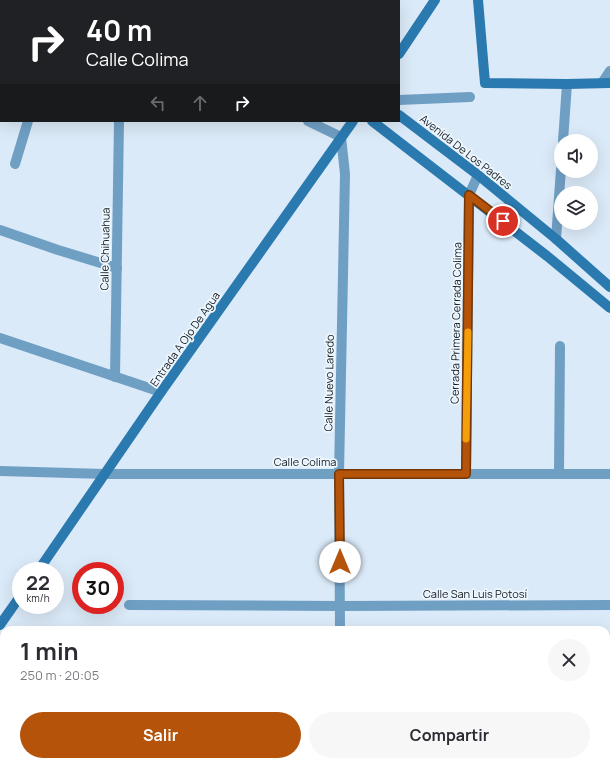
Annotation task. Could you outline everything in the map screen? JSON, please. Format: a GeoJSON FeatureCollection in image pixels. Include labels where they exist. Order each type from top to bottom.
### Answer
{"type":"FeatureCollection","features":[{"type":"Feature","properties":{"kind":"street"},"geometry":{"type":"LineString","coordinates":[[400,52],[435,0]]}},
{"type":"Feature","properties":{"kind":"street"},"geometry":{"type":"LineString","coordinates":[[478,0],[485,83],[606,83],[610,71]]}},
{"type":"Feature","properties":{"kind":"street"},"geometry":{"type":"LineString","coordinates":[[563,134],[567,84]]}},
{"type":"Feature","properties":{"kind":"street"},"geometry":{"type":"LineString","coordinates":[[400,100],[470,97]]}},
{"type":"Feature","properties":{"kind":"street","name":"Avenida De Los Padres"},"geometry":{"type":"LineString","coordinates":[[400,116],[478,175],[556,239],[610,287]]}},
{"type":"Feature","properties":{"kind":"street"},"geometry":{"type":"LineString","coordinates":[[15,164],[28,122]]}},
{"type":"Feature","properties":{"kind":"street","name":"Calle Chihuahua"},"geometry":{"type":"LineString","coordinates":[[115,377],[120,122]]}},
{"type":"Feature","properties":{"kind":"street"},"geometry":{"type":"LineString","coordinates":[[310,122],[341,137]]}},
{"type":"Feature","properties":{"kind":"street","name":"Entrada A Ojo De Agua"},"geometry":{"type":"LineString","coordinates":[[44,562],[161,392],[352,122]]}},
{"type":"Feature","properties":{"kind":"street"},"geometry":{"type":"LineString","coordinates":[[373,122],[547,256],[610,308]]}},
{"type":"Feature","properties":{"kind":"street","name":"Calle Nuevo Laredo"},"geometry":{"type":"LineString","coordinates":[[340,626],[339,474],[345,174],[341,137]]}},
{"type":"Feature","properties":{"kind":"street","name":"Cerrada Primera Cerrada Colima"},"geometry":{"type":"LineString","coordinates":[[466,474],[469,195],[478,175]]}},
{"type":"Feature","properties":{"kind":"street"},"geometry":{"type":"LineString","coordinates":[[556,239],[560,178]]}},
{"type":"Feature","properties":{"kind":"street"},"geometry":{"type":"LineString","coordinates":[[0,230],[117,268]]}},
{"type":"Feature","properties":{"kind":"street"},"geometry":{"type":"LineString","coordinates":[[0,338],[161,392]]}},
{"type":"Feature","properties":{"kind":"street"},"geometry":{"type":"LineString","coordinates":[[559,473],[560,346]]}},
{"type":"Feature","properties":{"kind":"street","name":"Calle Colima"},"geometry":{"type":"LineString","coordinates":[[0,471],[105,474],[610,474]]}},
{"type":"Feature","properties":{"kind":"street","name":"Calle San Luis Potosí"},"geometry":{"type":"LineString","coordinates":[[129,605],[610,605]]}},
{"type":"Feature","properties":{"kind":"street"},"geometry":{"type":"LineString","coordinates":[[0,626],[12,608]]}},
{"type":"Feature","properties":{"kind":"slow traffic"},"geometry":{"type":"LineString","coordinates":[[466,439],[468,332]]}},
{"type":"Feature","properties":{"kind":"route"},"geometry":{"type":"LineString","coordinates":[[340,562],[339,474],[466,474],[469,195],[503,221]]}}]}
